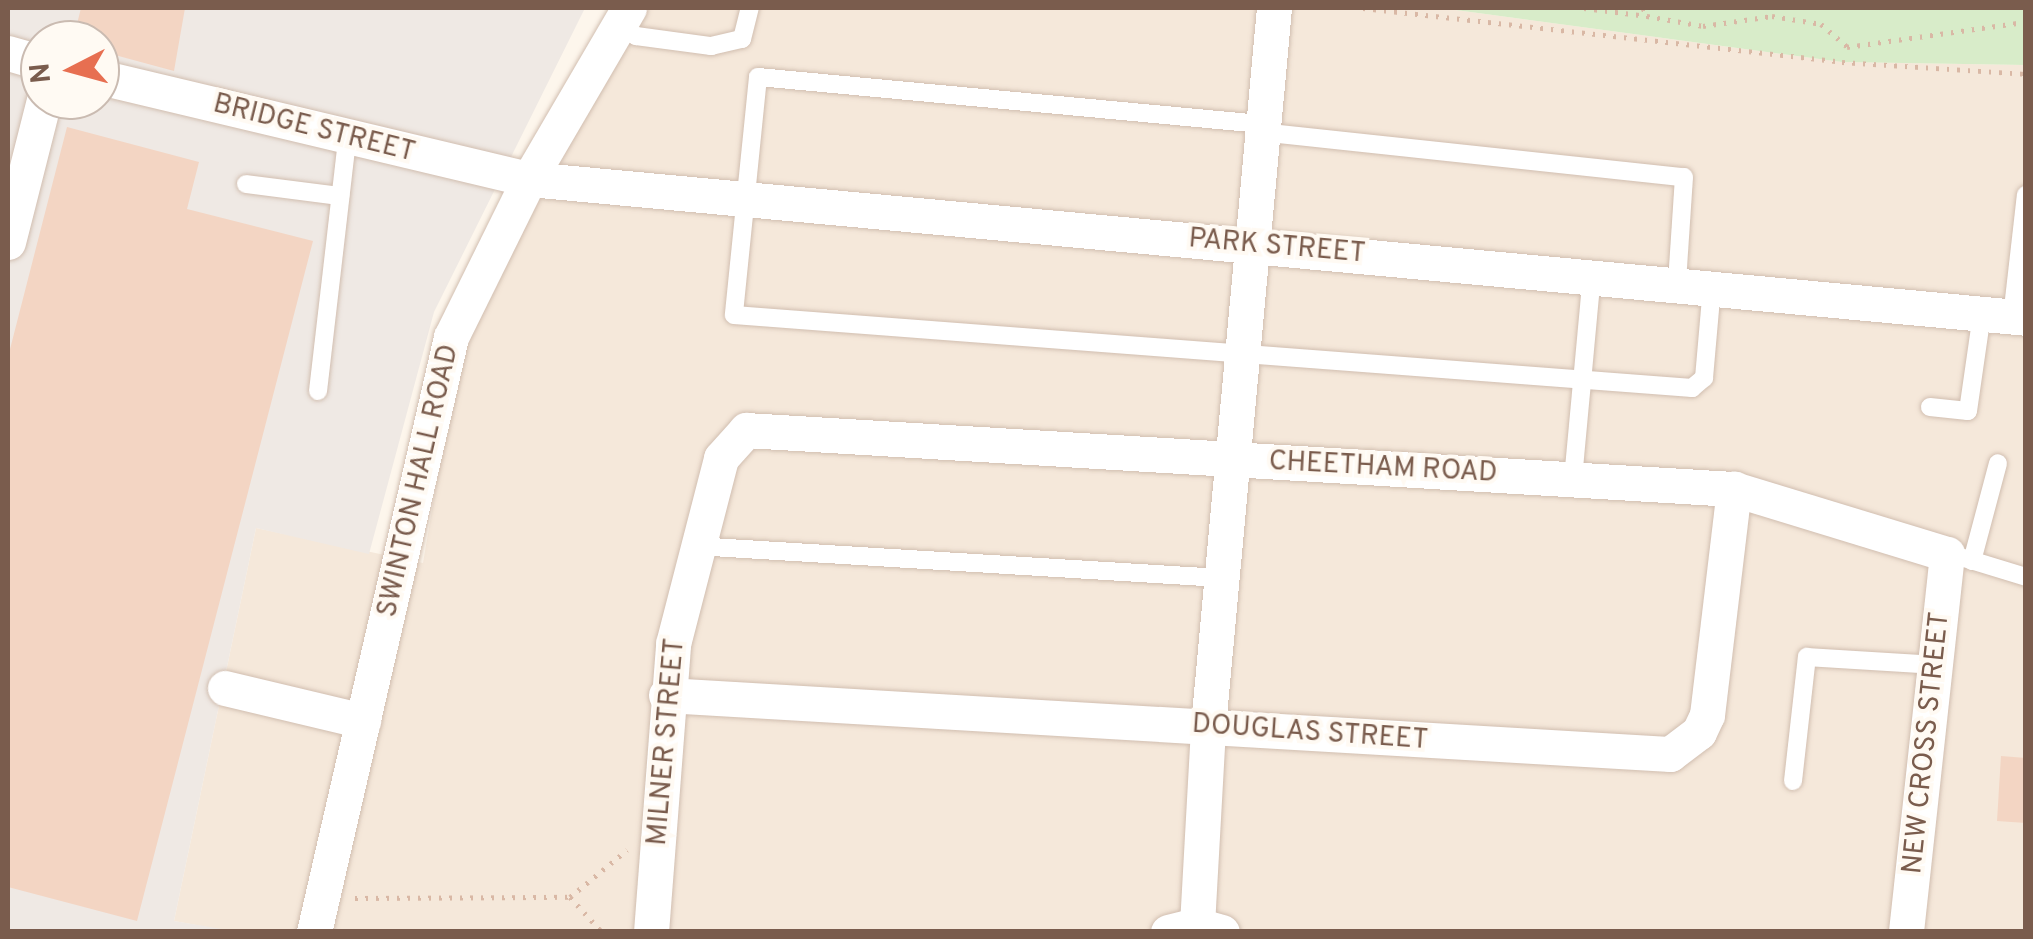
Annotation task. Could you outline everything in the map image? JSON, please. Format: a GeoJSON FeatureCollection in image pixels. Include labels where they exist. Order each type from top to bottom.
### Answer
{"type":"FeatureCollection","features":[{"type":"Feature","properties":{"kind":"street"},"geometry":{"type":"LineString","coordinates":[[1196,929],[1208,726],[1239,354],[1274,8]]}},
{"type":"Feature","properties":{"kind":"street","name":"SWINTON HALL ROAD"},"geometry":{"type":"LineString","coordinates":[[318,915],[451,337],[529,179],[624,17]]}},
{"type":"Feature","properties":{"kind":"street","name":"BRIDGE STREET"},"geometry":{"type":"LineString","coordinates":[[120,82],[346,139],[529,179]]}},
{"type":"Feature","properties":{"kind":"street"},"geometry":{"type":"LineString","coordinates":[[8,242],[39,120]]}},
{"type":"Feature","properties":{"kind":"street","name":"PARK STREET"},"geometry":{"type":"LineString","coordinates":[[529,179],[1694,284],[2006,317]]}},
{"type":"Feature","properties":{"kind":"street","name":"CHEETHAM ROAD"},"geometry":{"type":"LineString","coordinates":[[733,443],[746,430],[1734,489],[1960,557]]}},
{"type":"Feature","properties":{"kind":"street","name":"MILNER STREET"},"geometry":{"type":"LineString","coordinates":[[651,932],[666,694],[694,546],[721,458],[733,443]]}},
{"type":"Feature","properties":{"kind":"street","name":"DOUGLAS STREET"},"geometry":{"type":"LineString","coordinates":[[666,694],[1670,754],[1699,732],[1707,715],[1734,489]]}},
{"type":"Feature","properties":{"kind":"street","name":"NEW CROSS STREET"},"geometry":{"type":"LineString","coordinates":[[1906,932],[1936,664],[1960,557]]}},
{"type":"Feature","properties":{"kind":"street"},"geometry":{"type":"LineString","coordinates":[[225,688],[363,721]]}},
{"type":"Feature","properties":{"kind":"lane"},"geometry":{"type":"LineString","coordinates":[[624,17],[636,36],[711,46],[742,39],[750,8]]}},
{"type":"Feature","properties":{"kind":"lane"},"geometry":{"type":"LineString","coordinates":[[763,75],[1261,128],[1684,177],[1701,386],[739,317],[734,310],[755,81],[763,75]]}},
{"type":"Feature","properties":{"kind":"lane"},"geometry":{"type":"LineString","coordinates":[[318,391],[346,139]]}},
{"type":"Feature","properties":{"kind":"lane"},"geometry":{"type":"LineString","coordinates":[[246,184],[340,196]]}},
{"type":"Feature","properties":{"kind":"lane"},"geometry":{"type":"LineString","coordinates":[[1930,408],[1968,412],[2006,317],[2026,195]]}},
{"type":"Feature","properties":{"kind":"lane"},"geometry":{"type":"LineString","coordinates":[[1574,480],[1592,275]]}},
{"type":"Feature","properties":{"kind":"lane"},"geometry":{"type":"LineString","coordinates":[[1960,557],[1998,462]]}},
{"type":"Feature","properties":{"kind":"lane"},"geometry":{"type":"LineString","coordinates":[[694,546],[1221,578]]}},
{"type":"Feature","properties":{"kind":"lane","name":"CHEETHAM ROAD"},"geometry":{"type":"LineString","coordinates":[[1960,557],[2026,577]]}},
{"type":"Feature","properties":{"kind":"lane"},"geometry":{"type":"LineString","coordinates":[[1793,781],[1808,657],[1936,664]]}},
{"type":"Feature","properties":{"kind":"path"},"geometry":{"type":"LineString","coordinates":[[1363,8],[1842,62],[2026,74]]}},
{"type":"Feature","properties":{"kind":"path"},"geometry":{"type":"LineString","coordinates":[[1584,8],[1703,26],[1772,16],[1821,24],[1847,47],[2026,22]]}},
{"type":"Feature","properties":{"kind":"path"},"geometry":{"type":"LineString","coordinates":[[1643,8],[1647,16]]}},
{"type":"Feature","properties":{"kind":"path"},"geometry":{"type":"LineString","coordinates":[[318,915],[570,897],[622,852],[658,841]]}},
{"type":"Feature","properties":{"kind":"path"},"geometry":{"type":"LineString","coordinates":[[570,897],[602,932]]}},
{"type":"Feature","properties":{"kind":"shaded area"},"geometry":{"type":"Polygon","coordinates":[[[8,8],[585,8],[434,312],[369,554],[256,528],[174,921],[234,931],[8,931],[8,8]]]}},
{"type":"Feature","properties":{"kind":"shaded area"},"geometry":{"type":"Polygon","coordinates":[[[647,8],[1441,8],[1842,62],[2025,65],[2025,931],[234,932],[174,921],[256,528],[423,563],[461,338],[647,8]]]}},
{"type":"Feature","properties":{"kind":"green space"},"geometry":{"type":"Polygon","coordinates":[[[1441,8],[2025,8],[2025,65],[1842,62],[1441,8]]]}},
{"type":"Feature","properties":{"kind":"building"},"geometry":{"type":"Polygon","coordinates":[[[81,8],[185,8],[174,71],[120,56],[120,20],[78,20],[81,8]]]}},
{"type":"Feature","properties":{"kind":"building"},"geometry":{"type":"Polygon","coordinates":[[[67,127],[199,162],[187,209],[313,241],[137,921],[8,887],[8,357],[67,127]]]}},
{"type":"Feature","properties":{"kind":"building"},"geometry":{"type":"Polygon","coordinates":[[[2001,756],[2026,758],[2026,823],[1997,821],[2001,756]]]}}]}
